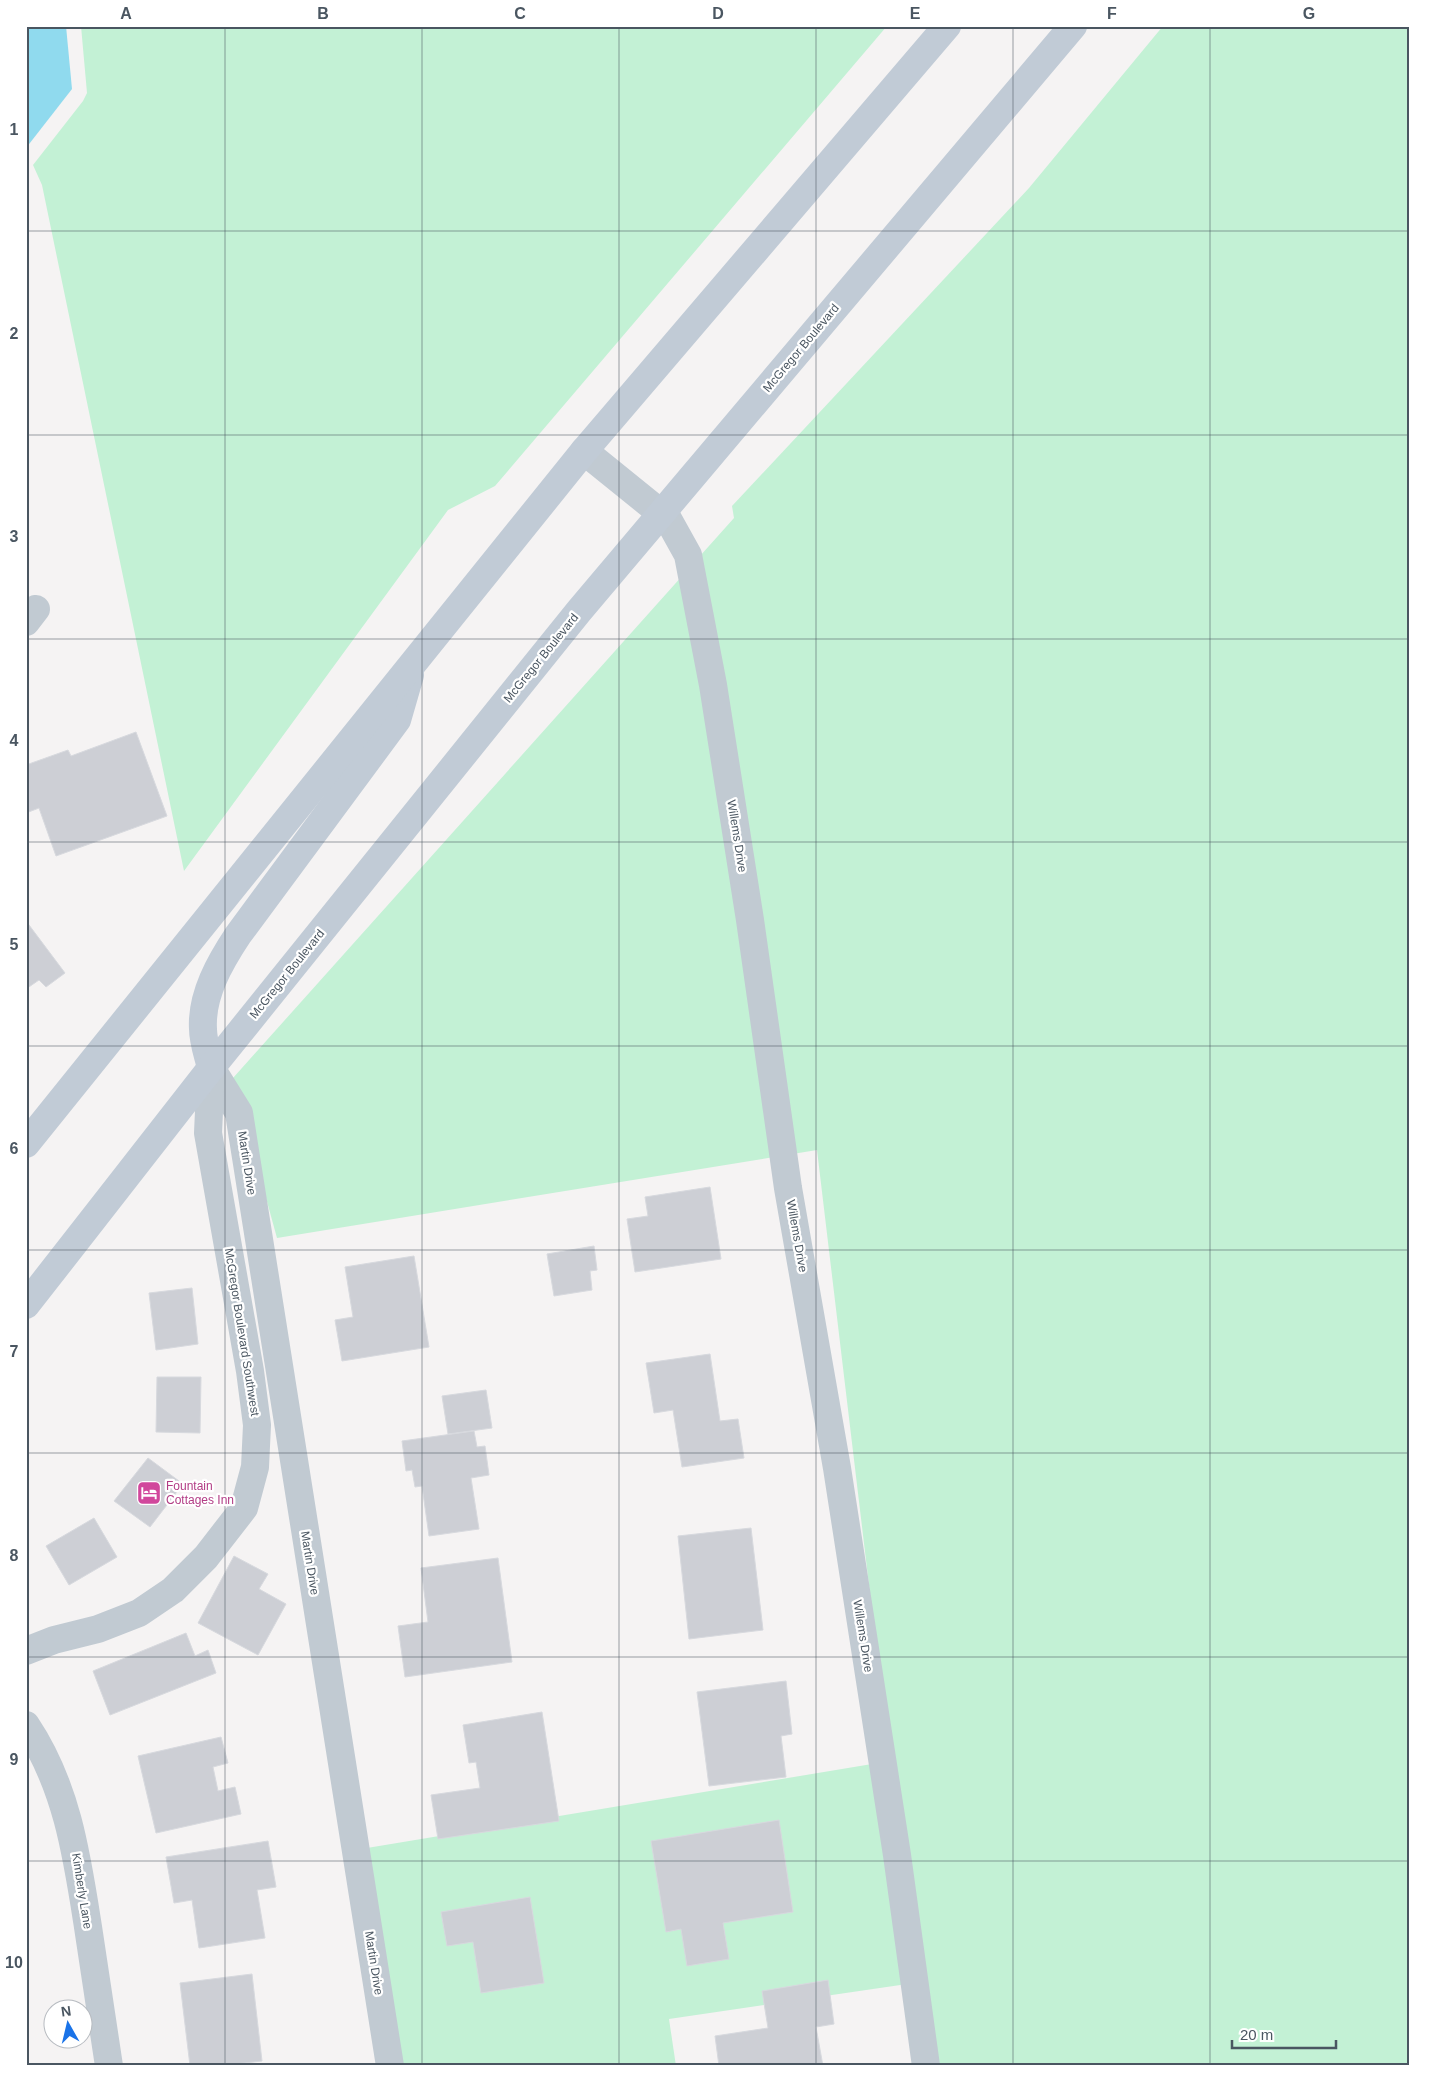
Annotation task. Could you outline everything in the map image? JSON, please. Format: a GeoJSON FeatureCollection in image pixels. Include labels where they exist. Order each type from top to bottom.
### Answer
{"type":"FeatureCollection","features":[{"type":"Feature","properties":{"kind":"main road"},"geometry":{"type":"LineString","coordinates":[[26,1144],[584,450],[946,26]]}},
{"type":"Feature","properties":{"kind":"main road","name":"McGregor Boulevard"},"geometry":{"type":"LineString","coordinates":[[26,1305],[211,1068],[579,611],[1073,26]]}},
{"type":"Feature","properties":{"kind":"main road"},"geometry":{"type":"LineString","coordinates":[[211,1068],[202,1029],[207,998],[219,965],[238,935],[397,720],[413,664]]}},
{"type":"Feature","properties":{"kind":"street","name":"Willems Drive"},"geometry":{"type":"LineString","coordinates":[[584,450],[668,519],[688,555],[713,684],[750,920],[788,1188],[837,1468],[896,1845],[926,2066]]}},
{"type":"Feature","properties":{"kind":"street","name":"McGregor Boulevard Southwest"},"geometry":{"type":"LineString","coordinates":[[26,1651],[54,1640],[98,1629],[139,1613],[174,1590],[206,1557],[244,1508],[255,1466],[257,1425],[250,1370],[208,1133],[211,1068]]}},
{"type":"Feature","properties":{"kind":"street","name":"Martin Drive"},"geometry":{"type":"LineString","coordinates":[[211,1068],[239,1113],[390,2066]]}},
{"type":"Feature","properties":{"kind":"street","name":"Kimberly Lane"},"geometry":{"type":"LineString","coordinates":[[26,1725],[42,1748],[56,1782],[72,1832],[109,2066]]}},
{"type":"Feature","properties":{"kind":"green space"},"geometry":{"type":"Polygon","coordinates":[[[81,26],[887,26],[495,486],[448,510],[184,871],[42,185],[33,165],[83,101],[87,93],[81,26]]]}},
{"type":"Feature","properties":{"kind":"green space"},"geometry":{"type":"Polygon","coordinates":[[[1163,26],[1409,26],[1409,2066],[929,2066],[914,1983],[669,2019],[676,2066],[391,2066],[367,1848],[890,1761],[817,1150],[277,1238],[233,1078],[734,518],[732,506],[1029,188],[1163,26]]]}},
{"type":"Feature","properties":{"kind":"water"},"geometry":{"type":"Polygon","coordinates":[[[26,26],[66,26],[72,89],[26,148],[26,26]]]}},
{"type":"Feature","properties":{"kind":"building"},"geometry":{"type":"Polygon","coordinates":[[[136,732],[167,816],[56,856],[39,808],[26,813],[26,765],[68,750],[71,756],[136,732]]]}},
{"type":"Feature","properties":{"kind":"building"},"geometry":{"type":"Polygon","coordinates":[[[26,921],[65,973],[46,987],[39,980],[26,989],[26,921]]]}},
{"type":"Feature","properties":{"kind":"building"},"geometry":{"type":"Polygon","coordinates":[[[710,1187],[721,1259],[635,1272],[627,1219],[648,1216],[645,1197],[710,1187]]]}},
{"type":"Feature","properties":{"kind":"building"},"geometry":{"type":"Polygon","coordinates":[[[594,1246],[597,1270],[590,1271],[592,1290],[554,1296],[547,1254],[594,1246]]]}},
{"type":"Feature","properties":{"kind":"building"},"geometry":{"type":"Polygon","coordinates":[[[414,1256],[429,1347],[342,1361],[335,1320],[353,1317],[345,1267],[414,1256]]]}},
{"type":"Feature","properties":{"kind":"building"},"geometry":{"type":"Polygon","coordinates":[[[192,1288],[198,1344],[156,1350],[149,1293],[192,1288]]]}},
{"type":"Feature","properties":{"kind":"building"},"geometry":{"type":"Polygon","coordinates":[[[710,1354],[720,1421],[738,1419],[744,1458],[682,1467],[673,1410],[654,1413],[646,1363],[710,1354]]]}},
{"type":"Feature","properties":{"kind":"building"},"geometry":{"type":"Polygon","coordinates":[[[157,1377],[201,1377],[200,1433],[156,1432],[157,1377]]]}},
{"type":"Feature","properties":{"kind":"building"},"geometry":{"type":"Polygon","coordinates":[[[486,1390],[492,1428],[448,1434],[442,1396],[486,1390]]]}},
{"type":"Feature","properties":{"kind":"building"},"geometry":{"type":"Polygon","coordinates":[[[474,1431],[477,1447],[485,1446],[489,1475],[471,1478],[479,1529],[429,1536],[422,1486],[415,1487],[412,1470],[406,1471],[402,1441],[474,1431]]]}},
{"type":"Feature","properties":{"kind":"building","name":"Fountain Cottages Inn"},"geometry":{"type":"Polygon","coordinates":[[[148,1458],[183,1484],[150,1527],[114,1501],[148,1458]]]}},
{"type":"Feature","properties":{"kind":"building"},"geometry":{"type":"Polygon","coordinates":[[[94,1518],[117,1557],[69,1585],[46,1546],[94,1518]]]}},
{"type":"Feature","properties":{"kind":"building"},"geometry":{"type":"Polygon","coordinates":[[[751,1528],[763,1630],[689,1639],[678,1536],[751,1528]]]}},
{"type":"Feature","properties":{"kind":"building"},"geometry":{"type":"Polygon","coordinates":[[[234,1556],[268,1574],[259,1589],[286,1604],[258,1655],[198,1623],[234,1556]]]}},
{"type":"Feature","properties":{"kind":"building"},"geometry":{"type":"Polygon","coordinates":[[[498,1558],[512,1662],[405,1677],[398,1626],[428,1622],[421,1568],[498,1558]]]}},
{"type":"Feature","properties":{"kind":"building"},"geometry":{"type":"Polygon","coordinates":[[[186,1633],[195,1656],[208,1650],[216,1673],[110,1715],[93,1671],[186,1633]]]}},
{"type":"Feature","properties":{"kind":"building"},"geometry":{"type":"Polygon","coordinates":[[[786,1681],[792,1734],[781,1736],[786,1777],[709,1786],[697,1692],[786,1681]]]}},
{"type":"Feature","properties":{"kind":"building"},"geometry":{"type":"Polygon","coordinates":[[[542,1712],[559,1821],[438,1839],[431,1795],[480,1788],[476,1762],[469,1763],[463,1725],[542,1712]]]}},
{"type":"Feature","properties":{"kind":"building"},"geometry":{"type":"Polygon","coordinates":[[[221,1737],[228,1763],[213,1767],[218,1791],[235,1787],[241,1814],[156,1833],[138,1756],[221,1737]]]}},
{"type":"Feature","properties":{"kind":"building"},"geometry":{"type":"Polygon","coordinates":[[[779,1820],[793,1912],[723,1923],[729,1959],[687,1966],[681,1929],[666,1932],[651,1841],[779,1820]]]}},
{"type":"Feature","properties":{"kind":"building"},"geometry":{"type":"Polygon","coordinates":[[[268,1841],[276,1887],[257,1890],[265,1938],[199,1948],[192,1900],[174,1903],[166,1857],[268,1841]]]}},
{"type":"Feature","properties":{"kind":"building"},"geometry":{"type":"Polygon","coordinates":[[[530,1897],[544,1983],[481,1993],[473,1942],[447,1946],[441,1912],[530,1897]]]}},
{"type":"Feature","properties":{"kind":"building"},"geometry":{"type":"Polygon","coordinates":[[[252,1974],[262,2061],[219,2066],[190,2066],[180,1983],[252,1974]]]}},
{"type":"Feature","properties":{"kind":"building"},"geometry":{"type":"Polygon","coordinates":[[[828,1980],[834,2024],[816,2027],[823,2066],[719,2066],[715,2036],[768,2028],[762,1991],[828,1980]]]}},
{"type":"Feature","properties":{"kind":"place","name":"Fountain Cottages Inn"},"geometry":{"type":"Point","coordinates":[149,1493]}}]}
